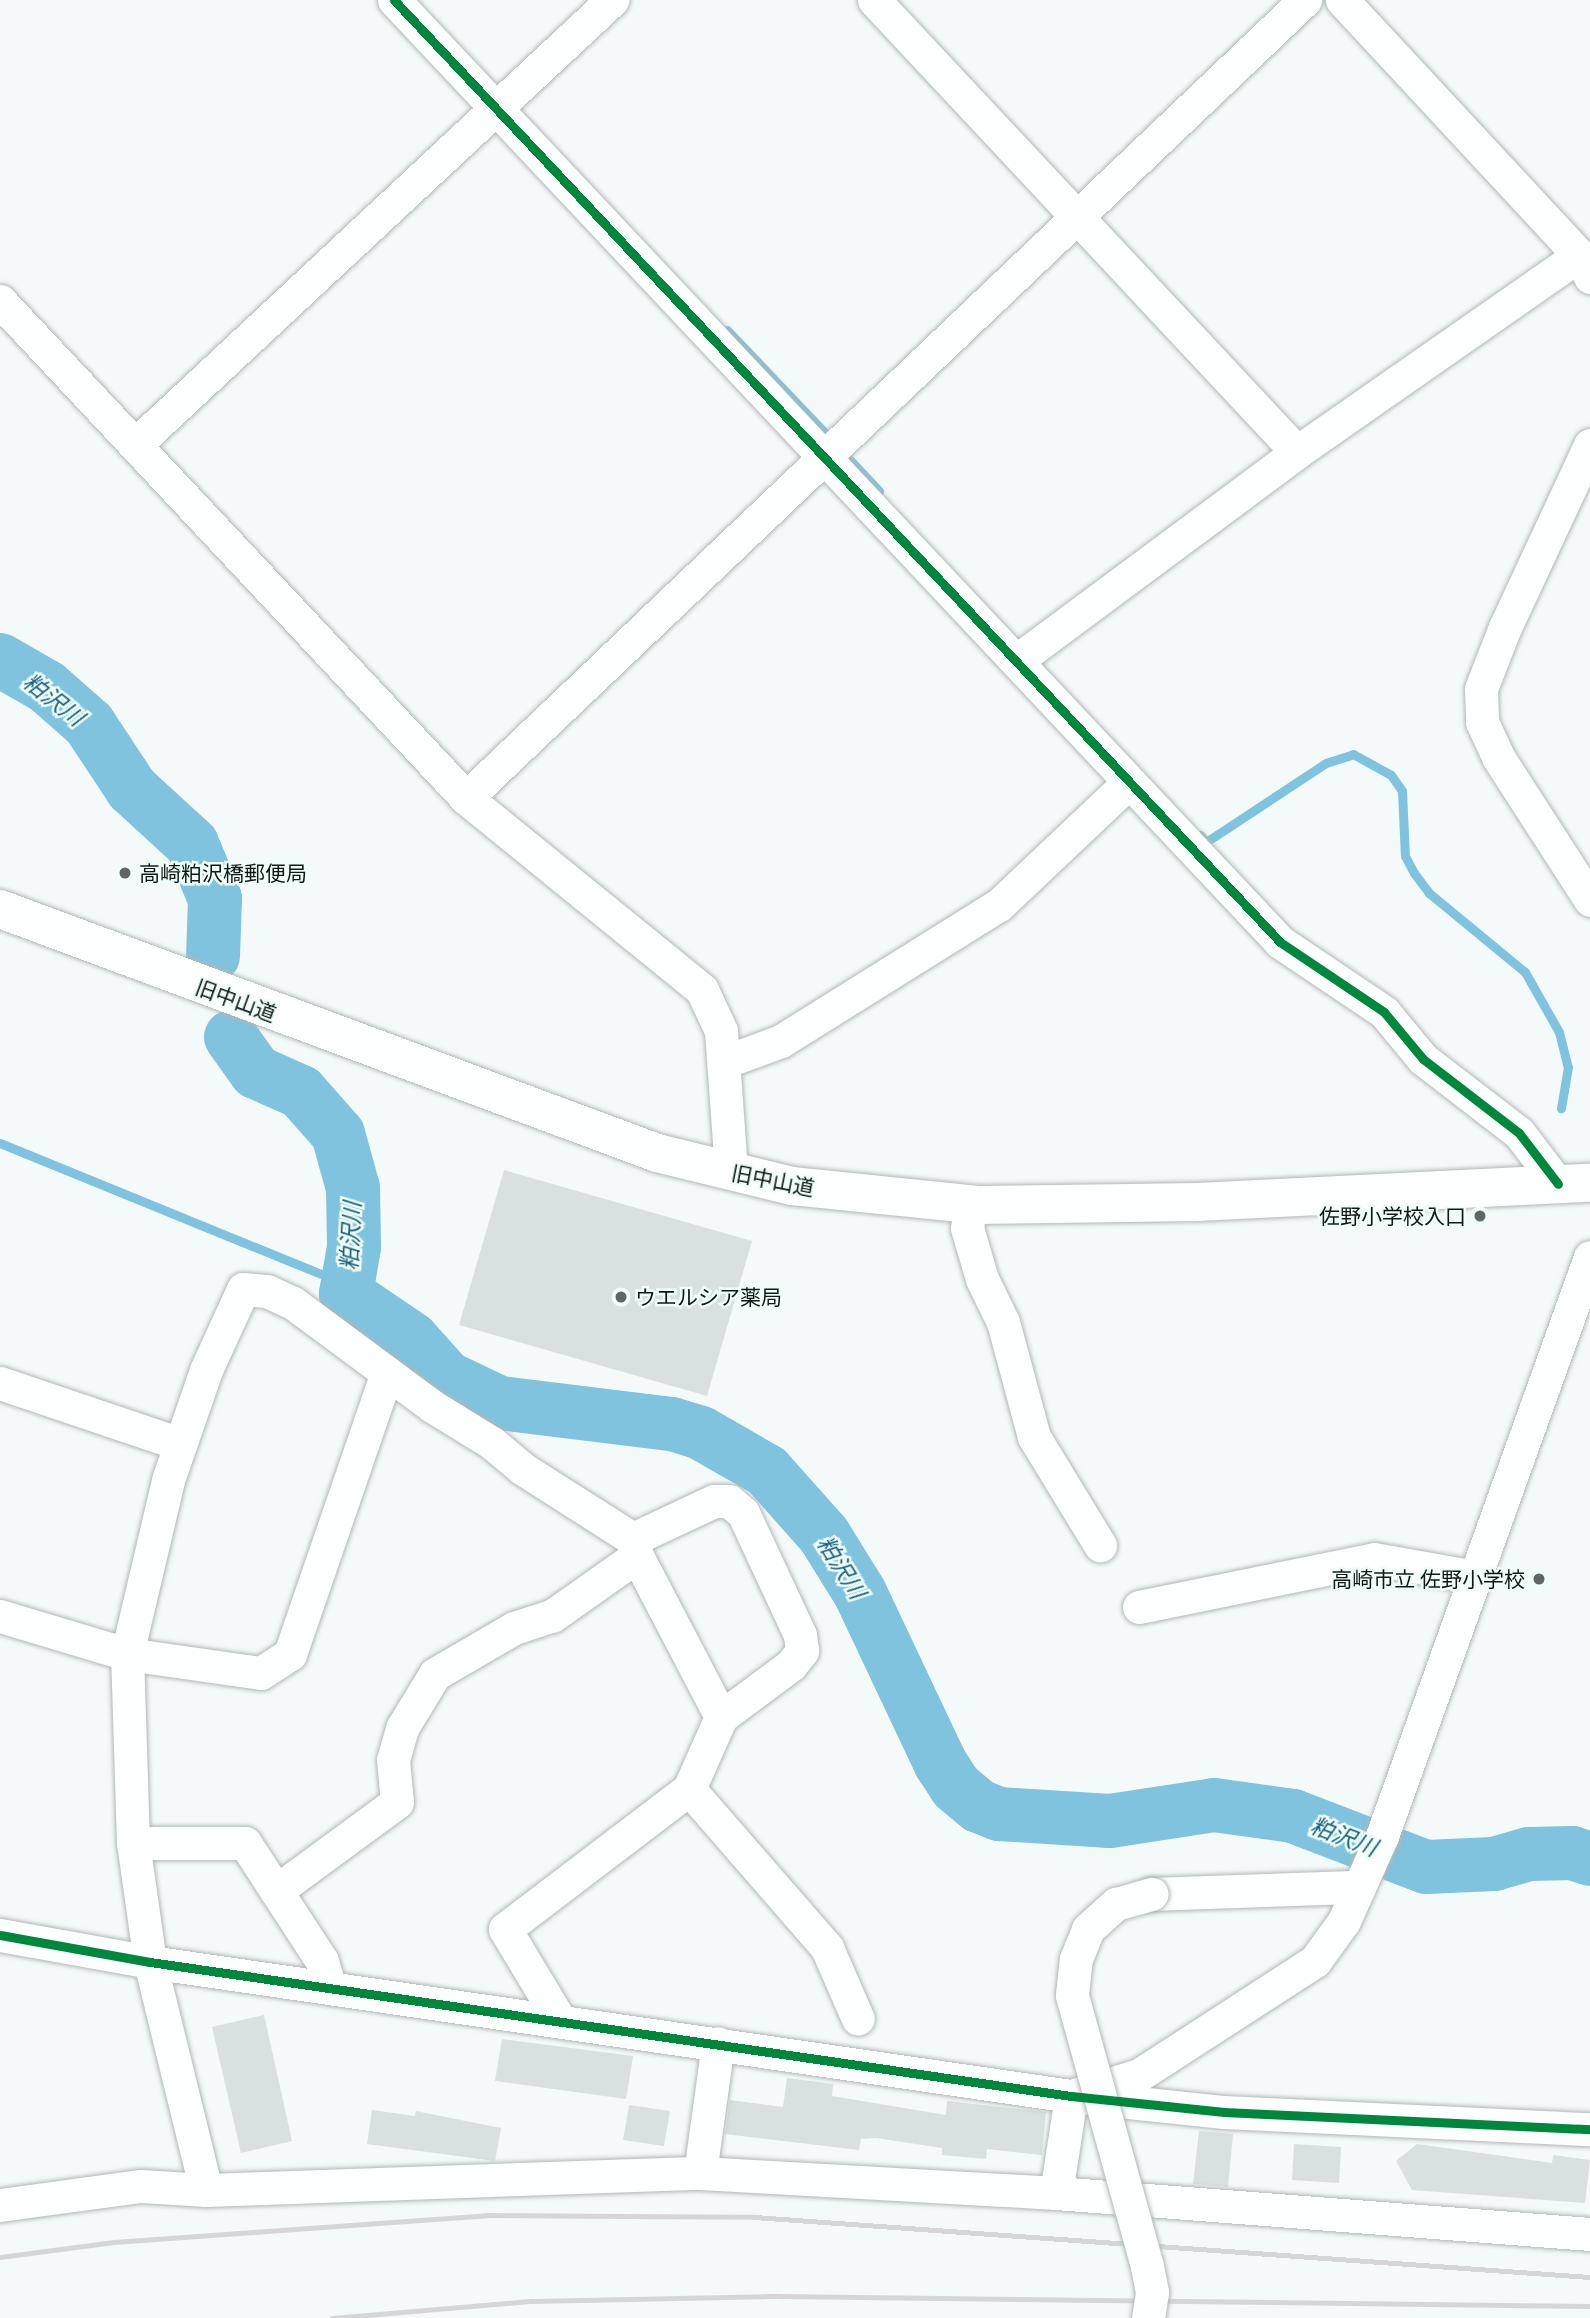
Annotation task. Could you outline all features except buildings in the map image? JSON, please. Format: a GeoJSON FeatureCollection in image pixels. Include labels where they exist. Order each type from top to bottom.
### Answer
{"type":"FeatureCollection","features":[{"type":"Feature","properties":{"kind":"main road","name":"旧中山道"},"geometry":{"type":"LineString","coordinates":[[0,909],[657,1153],[731,1172],[856,1195],[970,1205],[1196,1202],[1574,1184]]}},
{"type":"Feature","properties":{"kind":"street"},"geometry":{"type":"LineString","coordinates":[[394,0],[1016,661],[1126,784],[1280,942],[1384,1012],[1423,1059],[1519,1133],[1574,1184]]}},
{"type":"Feature","properties":{"kind":"street"},"geometry":{"type":"LineString","coordinates":[[137,443],[612,0]]}},
{"type":"Feature","properties":{"kind":"street"},"geometry":{"type":"LineString","coordinates":[[874,0],[1297,452]]}},
{"type":"Feature","properties":{"kind":"street"},"geometry":{"type":"LineString","coordinates":[[467,797],[1305,0]]}},
{"type":"Feature","properties":{"kind":"street"},"geometry":{"type":"LineString","coordinates":[[1016,661],[1297,452],[1587,267],[1342,0]]}},
{"type":"Feature","properties":{"kind":"street"},"geometry":{"type":"LineString","coordinates":[[0,302],[137,443],[467,797],[702,990],[721,1031],[731,1172]]}},
{"type":"Feature","properties":{"kind":"street"},"geometry":{"type":"LineString","coordinates":[[1590,445],[1505,627],[1482,689],[1482,722],[1498,757],[1590,900]]}},
{"type":"Feature","properties":{"kind":"street"},"geometry":{"type":"LineString","coordinates":[[724,1062],[780,1041],[999,905],[1126,784]]}},
{"type":"Feature","properties":{"kind":"street"},"geometry":{"type":"LineString","coordinates":[[970,1205],[967,1228],[982,1279],[1003,1322],[1034,1437],[1100,1545]]}},
{"type":"Feature","properties":{"kind":"street"},"geometry":{"type":"LineString","coordinates":[[1071,2096],[1139,2075],[1315,1961],[1344,1921],[1382,1836],[1590,1257]]}},
{"type":"Feature","properties":{"kind":"street"},"geometry":{"type":"LineString","coordinates":[[206,2190],[150,1962],[133,1843],[127,1654],[180,1444],[206,1370],[243,1289],[267,1291],[293,1303],[387,1373],[492,1443],[523,1469],[635,1547],[721,1717]]}},
{"type":"Feature","properties":{"kind":"street"},"geometry":{"type":"LineString","coordinates":[[0,1616],[127,1654],[261,1673],[290,1654],[387,1373]]}},
{"type":"Feature","properties":{"kind":"street"},"geometry":{"type":"LineString","coordinates":[[0,1383],[180,1444]]}},
{"type":"Feature","properties":{"kind":"street"},"geometry":{"type":"LineString","coordinates":[[276,1892],[397,1802],[393,1760],[402,1728],[436,1674],[514,1628],[552,1616],[635,1547],[715,1501],[729,1501],[743,1513],[800,1635],[802,1651],[791,1665],[721,1717],[690,1788],[505,1928],[559,2020]]}},
{"type":"Feature","properties":{"kind":"street"},"geometry":{"type":"LineString","coordinates":[[1139,1607],[1374,1559],[1475,1577]]}},
{"type":"Feature","properties":{"kind":"street"},"geometry":{"type":"LineString","coordinates":[[690,1788],[827,1948],[859,2018]]}},
{"type":"Feature","properties":{"kind":"street"},"geometry":{"type":"LineString","coordinates":[[133,1843],[245,1843],[322,1961],[329,1986]]}},
{"type":"Feature","properties":{"kind":"street"},"geometry":{"type":"LineString","coordinates":[[1148,2318],[1152,2292],[1147,2266],[1072,1995],[1076,1959],[1088,1929],[1116,1904],[1152,1894],[1357,1887]]}},
{"type":"Feature","properties":{"kind":"street"},"geometry":{"type":"LineString","coordinates":[[0,1935],[150,1962],[1071,2096],[1224,2112],[1590,2129]]}},
{"type":"Feature","properties":{"kind":"street"},"geometry":{"type":"LineString","coordinates":[[700,2173],[718,2043]]}},
{"type":"Feature","properties":{"kind":"street"},"geometry":{"type":"LineString","coordinates":[[1056,2193],[1071,2096]]}},
{"type":"Feature","properties":{"kind":"street"},"geometry":{"type":"LineString","coordinates":[[0,2204],[141,2186],[206,2190],[700,2173],[1056,2193],[1590,2234]]}},
{"type":"Feature","properties":{"kind":"waterway"},"geometry":{"type":"LineString","coordinates":[[727,330],[825,433]]}},
{"type":"Feature","properties":{"kind":"waterway"},"geometry":{"type":"LineString","coordinates":[[849,459],[879,491]]}},
{"type":"Feature","properties":{"kind":"waterway","name":"粕沢川"},"geometry":{"type":"LineString","coordinates":[[0,660],[47,687],[89,724],[132,789],[192,844],[215,899],[213,956]]}},
{"type":"Feature","properties":{"kind":"waterway"},"geometry":{"type":"LineString","coordinates":[[1200,835],[1206,842],[1326,763],[1353,754],[1391,775],[1402,791],[1405,856],[1414,873],[1429,893],[1525,972],[1559,1032],[1568,1067],[1561,1108]]}},
{"type":"Feature","properties":{"kind":"waterway","name":"粕沢川"},"geometry":{"type":"LineString","coordinates":[[231,1037],[256,1072],[301,1092],[338,1134],[353,1188],[354,1247],[346,1294],[412,1339],[447,1378],[500,1403],[672,1424],[701,1433],[767,1471],[824,1535],[860,1593],[941,1764],[956,1787],[979,1806],[999,1814],[1110,1821],[1214,1805],[1293,1816],[1426,1867],[1494,1864],[1530,1854],[1572,1853],[1590,1859]]}},
{"type":"Feature","properties":{"kind":"waterway"},"geometry":{"type":"LineString","coordinates":[[0,1143],[345,1284]]}},
{"type":"Feature","properties":{"kind":"railway"},"geometry":{"type":"LineString","coordinates":[[0,2257],[114,2242],[487,2215],[754,2217],[1590,2277]]}},
{"type":"Feature","properties":{"kind":"railway"},"geometry":{"type":"LineString","coordinates":[[332,2318],[532,2301],[780,2296],[1590,2306]]}},
{"type":"Feature","properties":{"kind":"cycle path"},"geometry":{"type":"LineString","coordinates":[[394,0],[1280,942],[1384,1012],[1423,1059],[1519,1133],[1558,1184]]}},
{"type":"Feature","properties":{"kind":"cycle path"},"geometry":{"type":"LineString","coordinates":[[0,1935],[150,1962],[1071,2096],[1224,2112],[1590,2129]]}},
{"type":"Feature","properties":{"kind":"place","name":"高崎粕沢橋郵便局"},"geometry":{"type":"Point","coordinates":[125,873]}},
{"type":"Feature","properties":{"kind":"place","name":"佐野小学校入口"},"geometry":{"type":"Point","coordinates":[1480,1216]}},
{"type":"Feature","properties":{"kind":"place","name":"ウエルシア薬局"},"geometry":{"type":"Point","coordinates":[621,1297]}},
{"type":"Feature","properties":{"kind":"place","name":"高崎市立 佐野小学校"},"geometry":{"type":"Point","coordinates":[1539,1579]}}]}
